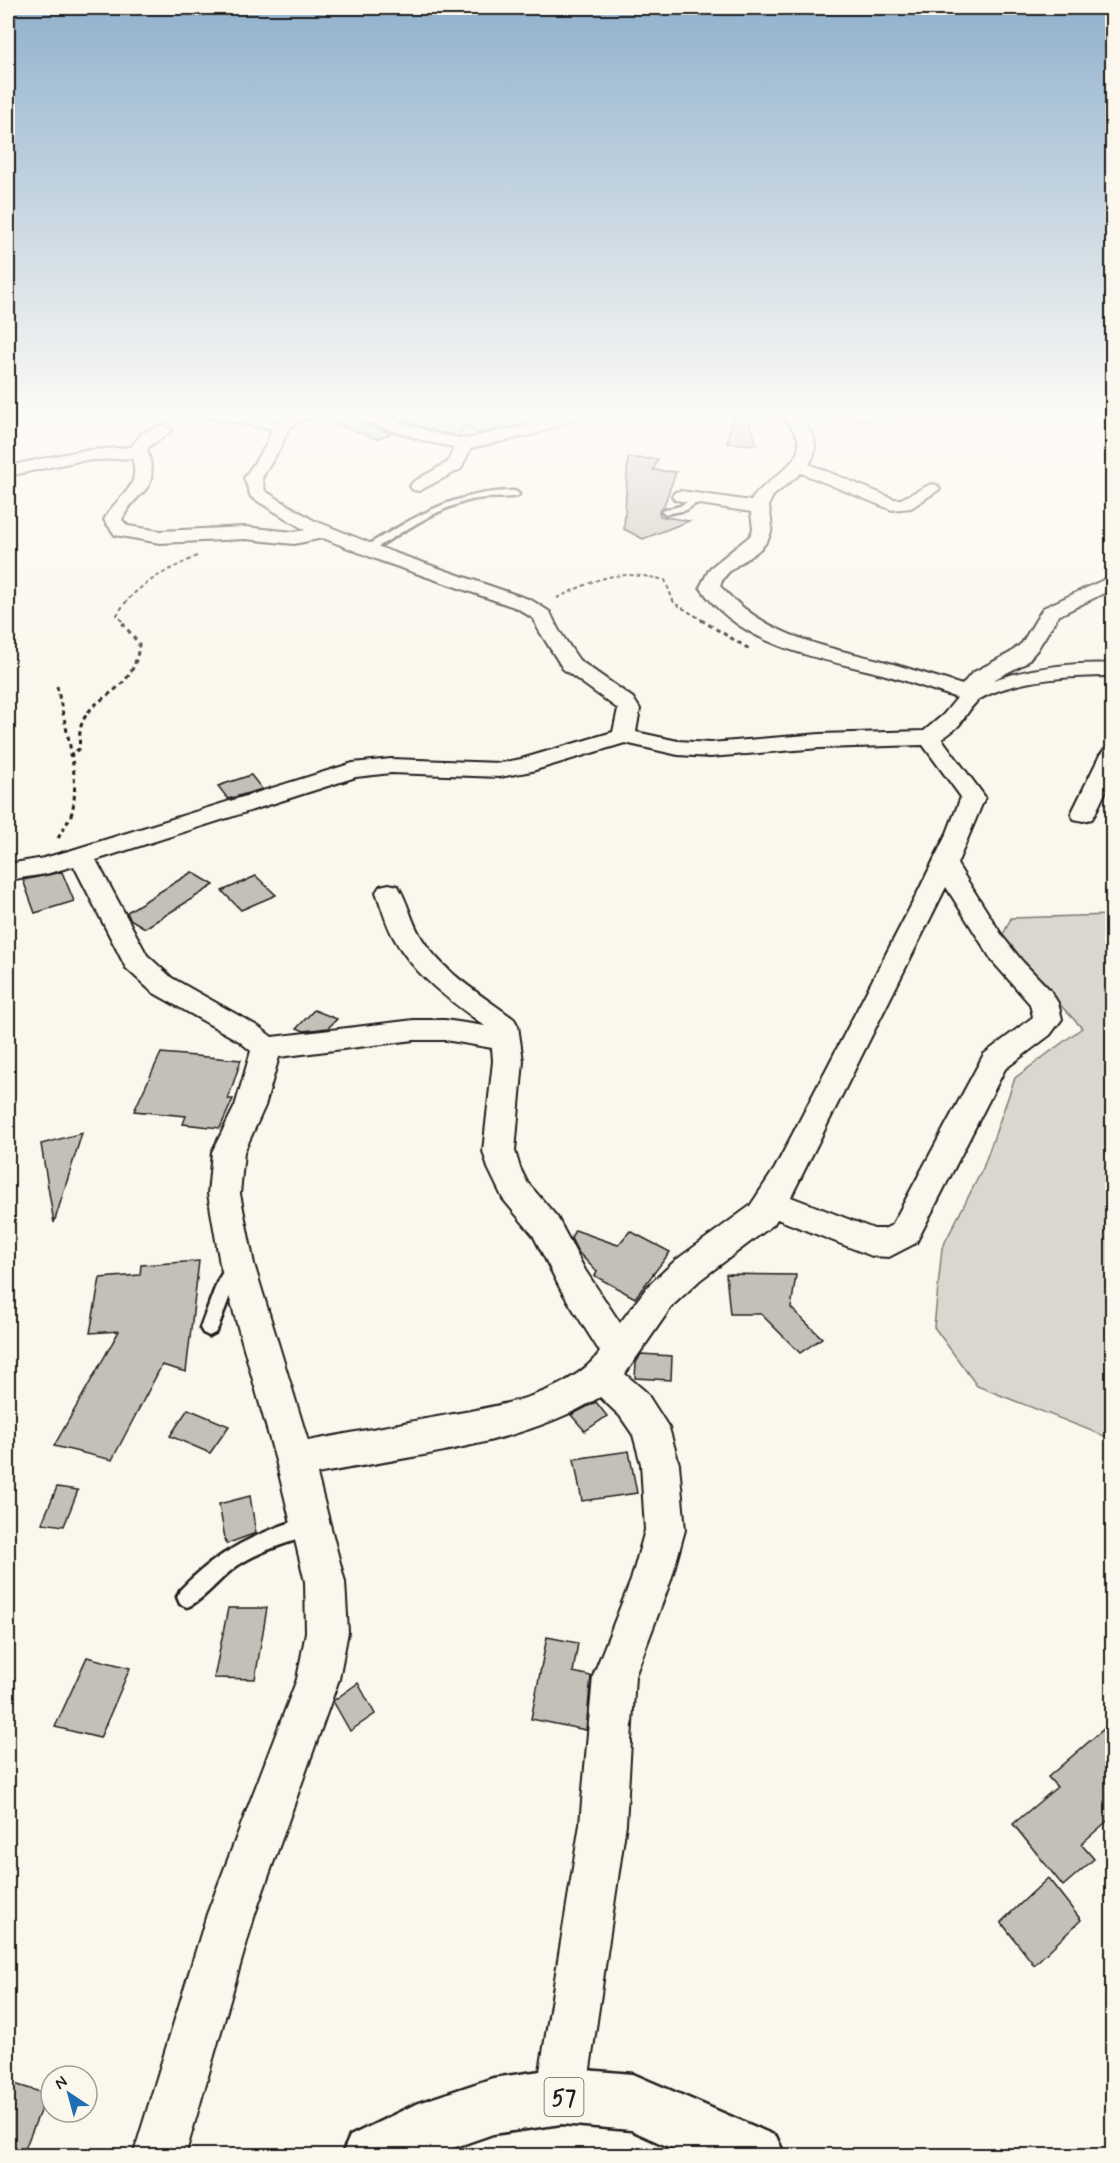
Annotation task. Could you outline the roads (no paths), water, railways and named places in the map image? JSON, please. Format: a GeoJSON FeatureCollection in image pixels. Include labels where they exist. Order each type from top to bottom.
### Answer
{"type":"FeatureCollection","features":[{"type":"Feature","properties":{"kind":"main road","name":"57"},"geometry":{"type":"LineString","coordinates":[[370,2156],[418,2131],[492,2106],[561,2096],[633,2102],[756,2156]]}},
{"type":"Feature","properties":{"kind":"street"},"geometry":{"type":"LineString","coordinates":[[115,514],[113,520],[120,529],[160,537],[238,533],[294,538],[324,532]]}},
{"type":"Feature","properties":{"kind":"street"},"geometry":{"type":"LineString","coordinates":[[285,514],[368,549],[524,604],[543,616],[548,629],[571,664],[625,703],[628,709],[624,736]]}},
{"type":"Feature","properties":{"kind":"street"},"geometry":{"type":"LineString","coordinates":[[761,514],[763,520],[757,540],[719,570],[710,587],[717,597],[739,616],[777,639],[802,649],[892,670],[970,695],[994,685],[1036,677],[1084,670],[1113,670]]}},
{"type":"Feature","properties":{"kind":"street"},"geometry":{"type":"LineString","coordinates":[[8,872],[46,866],[81,856],[353,770],[391,766],[500,770],[524,766],[624,736],[678,748],[710,750],[820,741],[930,738],[951,720],[980,678],[1018,658],[1030,646],[1050,612],[1113,582]]}},
{"type":"Feature","properties":{"kind":"street"},"geometry":{"type":"LineString","coordinates":[[295,1461],[509,1420],[563,1400],[611,1364],[660,1296],[688,1270],[762,1215],[787,1176],[945,863],[973,797],[964,781],[939,754],[930,738]]}},
{"type":"Feature","properties":{"kind":"street"},"geometry":{"type":"LineString","coordinates":[[1083,814],[1113,754]]}},
{"type":"Feature","properties":{"kind":"street"},"geometry":{"type":"LineString","coordinates":[[81,856],[136,962],[162,984],[249,1034],[267,1048],[414,1030],[445,1030],[505,1040]]}},
{"type":"Feature","properties":{"kind":"street"},"geometry":{"type":"LineString","coordinates":[[770,1202],[872,1242],[889,1243],[904,1234],[993,1062],[1040,1028],[1048,1019],[1043,998],[1012,968],[945,863]]}},
{"type":"Feature","properties":{"kind":"street"},"geometry":{"type":"LineString","coordinates":[[389,892],[408,939],[424,960],[450,985],[504,1026],[508,1061],[499,1151],[504,1168],[514,1190],[545,1226],[573,1280],[611,1364],[633,1404],[650,1428],[660,1464],[665,1530],[651,1580],[614,1676],[603,1824],[561,2096]]}},
{"type":"Feature","properties":{"kind":"street"},"geometry":{"type":"LineString","coordinates":[[159,2156],[231,1914],[318,1679],[327,1632],[325,1592],[311,1525],[226,1219],[224,1194],[228,1152],[250,1106],[267,1048]]}},
{"type":"Feature","properties":{"kind":"lane"},"geometry":{"type":"LineString","coordinates":[[368,549],[429,514]]}},
{"type":"Feature","properties":{"kind":"lane"},"geometry":{"type":"LineString","coordinates":[[209,1328],[227,1280],[237,1264]]}},
{"type":"Feature","properties":{"kind":"lane"},"geometry":{"type":"LineString","coordinates":[[187,1597],[206,1576],[226,1560],[268,1537],[311,1525]]}}]}
